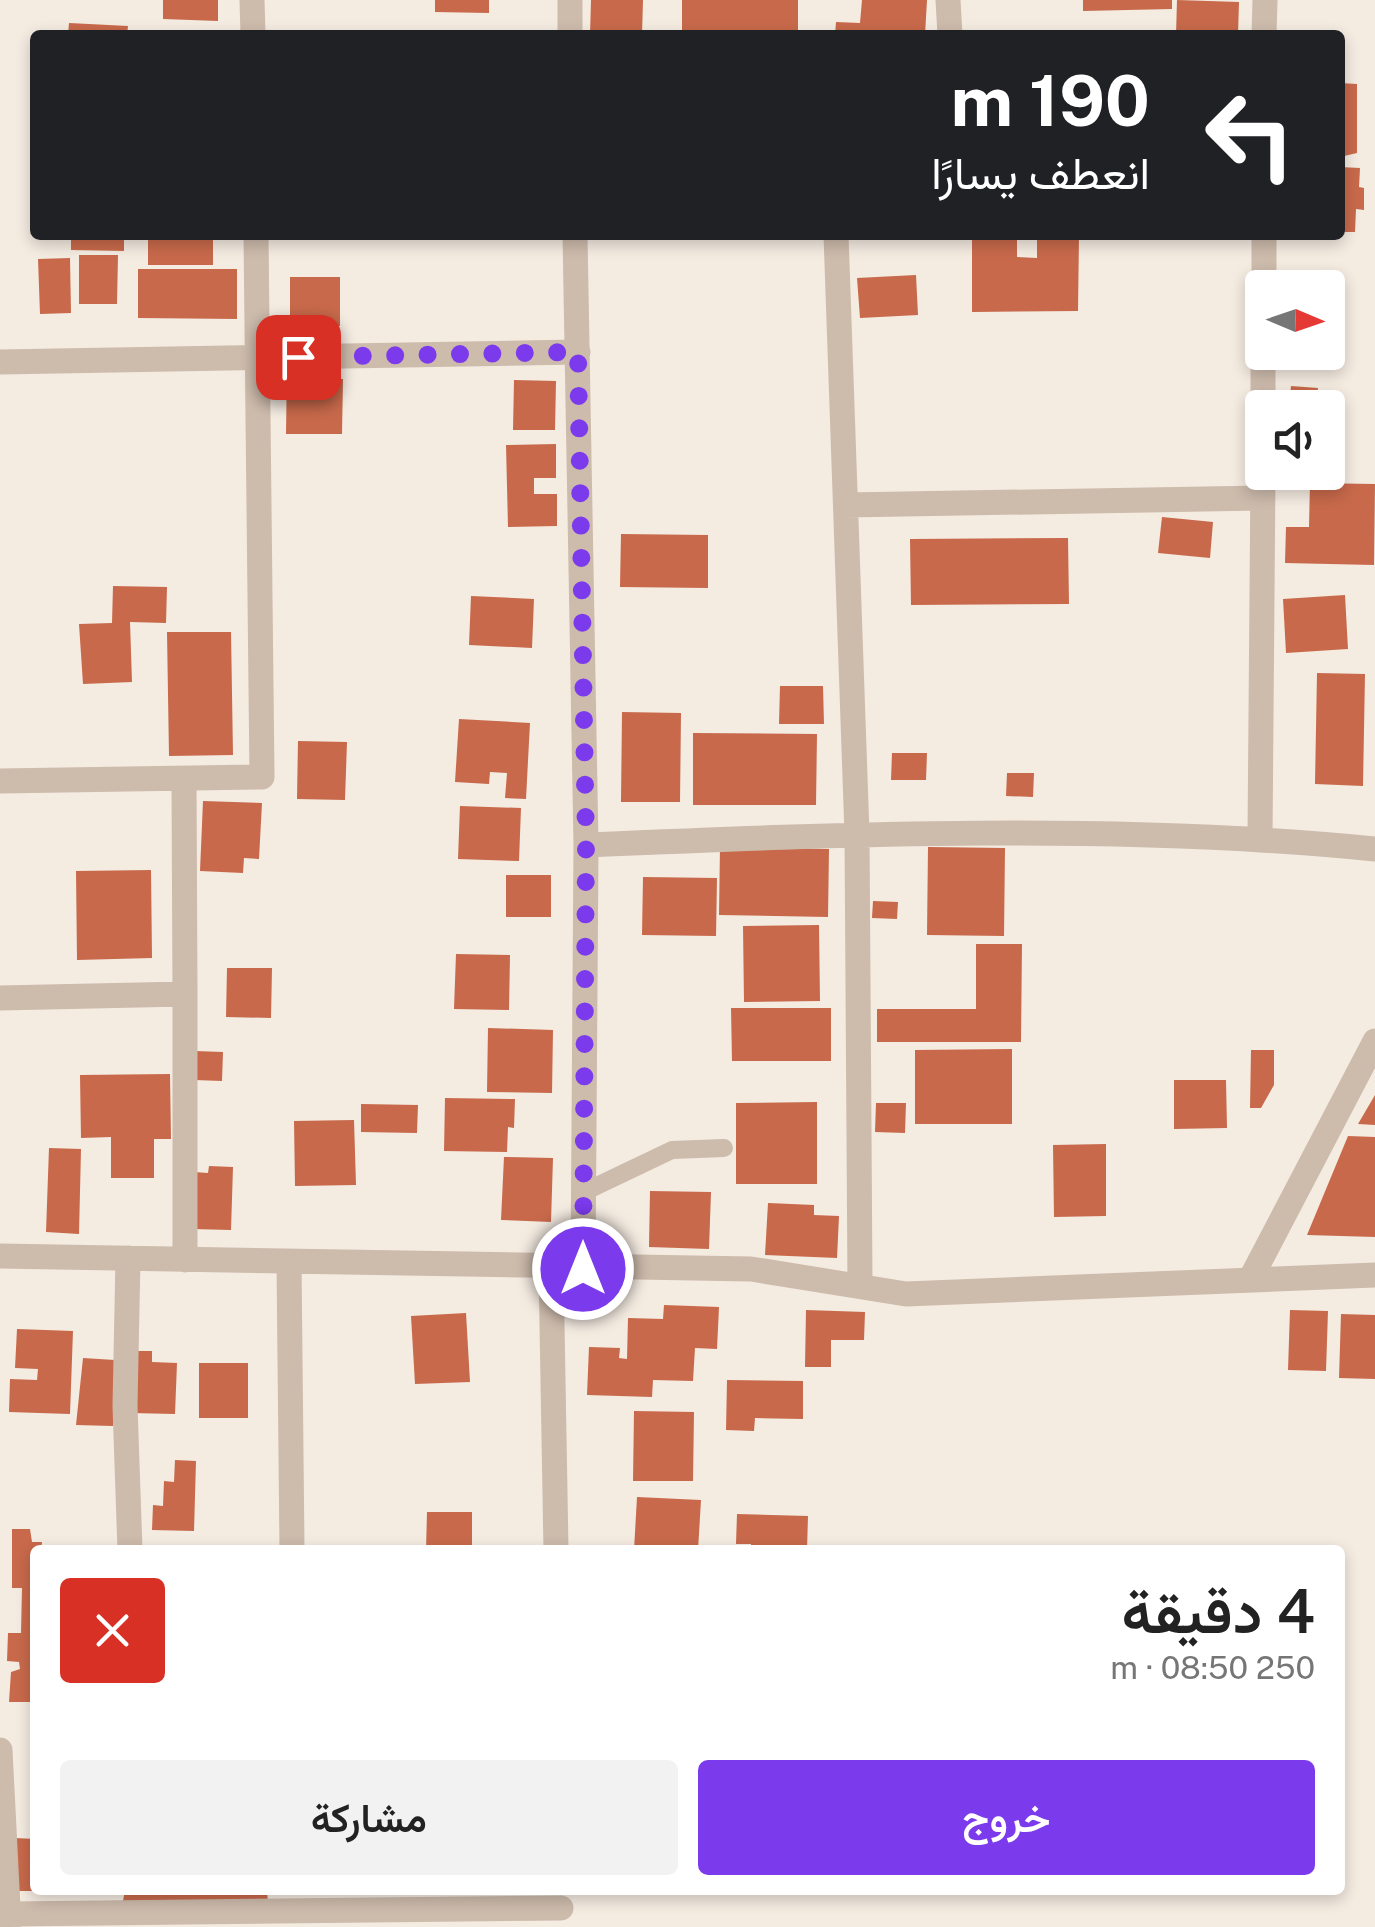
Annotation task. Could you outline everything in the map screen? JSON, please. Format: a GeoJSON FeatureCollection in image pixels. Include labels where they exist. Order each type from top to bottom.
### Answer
{"type":"FeatureCollection","features":[{"type":"Feature","properties":{"kind":"street"},"geometry":{"type":"LineString","coordinates":[[252,0],[253,30]]}},
{"type":"Feature","properties":{"kind":"street"},"geometry":{"type":"LineString","coordinates":[[570,0],[570,30]]}},
{"type":"Feature","properties":{"kind":"street"},"geometry":{"type":"LineString","coordinates":[[948,0],[950,30]]}},
{"type":"Feature","properties":{"kind":"street"},"geometry":{"type":"LineString","coordinates":[[1264,0],[1264,30]]}},
{"type":"Feature","properties":{"kind":"street"},"geometry":{"type":"LineString","coordinates":[[0,782],[262,777],[256,240]]}},
{"type":"Feature","properties":{"kind":"street"},"geometry":{"type":"LineString","coordinates":[[575,240],[586,845],[583,1269]]}},
{"type":"Feature","properties":{"kind":"street"},"geometry":{"type":"LineString","coordinates":[[836,240],[858,834],[860,1285]]}},
{"type":"Feature","properties":{"kind":"street"},"geometry":{"type":"LineString","coordinates":[[1264,240],[1264,270]]}},
{"type":"Feature","properties":{"kind":"street"},"geometry":{"type":"LineString","coordinates":[[0,362],[578,352]]}},
{"type":"Feature","properties":{"kind":"street"},"geometry":{"type":"LineString","coordinates":[[846,505],[1245,486]]}},
{"type":"Feature","properties":{"kind":"street"},"geometry":{"type":"LineString","coordinates":[[1260,838],[1263,490]]}},
{"type":"Feature","properties":{"kind":"street"},"geometry":{"type":"LineString","coordinates":[[184,778],[186,1260]]}},
{"type":"Feature","properties":{"kind":"street"},"geometry":{"type":"LineString","coordinates":[[586,845],[858,834],[1260,838],[1375,849]]}},
{"type":"Feature","properties":{"kind":"street"},"geometry":{"type":"LineString","coordinates":[[0,998],[185,994]]}},
{"type":"Feature","properties":{"kind":"street"},"geometry":{"type":"LineString","coordinates":[[1251,1278],[1375,1041]]}},
{"type":"Feature","properties":{"kind":"street"},"geometry":{"type":"LineString","coordinates":[[0,1266],[0,1256],[751,1269],[906,1294],[1375,1276]]}},
{"type":"Feature","properties":{"kind":"street"},"geometry":{"type":"LineString","coordinates":[[128,1258],[125,1406],[130,1545]]}},
{"type":"Feature","properties":{"kind":"street"},"geometry":{"type":"LineString","coordinates":[[289,1262],[292,1545]]}},
{"type":"Feature","properties":{"kind":"street"},"geometry":{"type":"LineString","coordinates":[[552,1267],[556,1545]]}},
{"type":"Feature","properties":{"kind":"street"},"geometry":{"type":"LineString","coordinates":[[0,1750],[9,1920],[295,1909],[562,1908]]}},
{"type":"Feature","properties":{"kind":"lane"},"geometry":{"type":"LineString","coordinates":[[584,1192],[672,1150],[724,1148]]}},
{"type":"Feature","properties":{"kind":"building"},"geometry":{"type":"Polygon","coordinates":[[[163,0],[218,0],[218,21],[163,19],[163,0]]]}},
{"type":"Feature","properties":{"kind":"building"},"geometry":{"type":"Polygon","coordinates":[[[435,0],[489,0],[489,13],[435,12],[435,0]]]}},
{"type":"Feature","properties":{"kind":"building"},"geometry":{"type":"Polygon","coordinates":[[[591,0],[643,0],[642,30],[590,30],[591,0]]]}},
{"type":"Feature","properties":{"kind":"building"},"geometry":{"type":"Polygon","coordinates":[[[682,0],[798,0],[798,30],[682,30],[682,0]]]}},
{"type":"Feature","properties":{"kind":"building"},"geometry":{"type":"Polygon","coordinates":[[[862,0],[927,0],[925,30],[835,30],[836,22],[860,23],[862,0]]]}},
{"type":"Feature","properties":{"kind":"building"},"geometry":{"type":"Polygon","coordinates":[[[1083,0],[1172,0],[1172,9],[1083,11],[1083,0]]]}},
{"type":"Feature","properties":{"kind":"building"},"geometry":{"type":"Polygon","coordinates":[[[1177,0],[1239,2],[1238,30],[1176,30],[1177,0]]]}},
{"type":"Feature","properties":{"kind":"building"},"geometry":{"type":"Polygon","coordinates":[[[69,23],[128,26],[128,30],[68,30],[69,23]]]}},
{"type":"Feature","properties":{"kind":"building"},"geometry":{"type":"Polygon","coordinates":[[[1345,83],[1357,84],[1357,153],[1345,156],[1345,83]]]}},
{"type":"Feature","properties":{"kind":"building"},"geometry":{"type":"Polygon","coordinates":[[[1345,167],[1360,168],[1359,187],[1364,188],[1364,210],[1356,209],[1355,232],[1345,232],[1345,167]]]}},
{"type":"Feature","properties":{"kind":"building"},"geometry":{"type":"Polygon","coordinates":[[[71,240],[124,240],[124,251],[71,250],[71,240]]]}},
{"type":"Feature","properties":{"kind":"building"},"geometry":{"type":"Polygon","coordinates":[[[148,240],[213,240],[213,265],[148,265],[148,240]]]}},
{"type":"Feature","properties":{"kind":"building"},"geometry":{"type":"Polygon","coordinates":[[[972,240],[1017,240],[1017,257],[1037,258],[1037,240],[1079,240],[1078,311],[972,312],[972,240]]]}},
{"type":"Feature","properties":{"kind":"building"},"geometry":{"type":"Polygon","coordinates":[[[79,255],[118,255],[117,304],[79,304],[79,255]]]}},
{"type":"Feature","properties":{"kind":"building"},"geometry":{"type":"Polygon","coordinates":[[[70,258],[71,313],[40,314],[38,259],[70,258]]]}},
{"type":"Feature","properties":{"kind":"building"},"geometry":{"type":"Polygon","coordinates":[[[138,269],[237,269],[237,319],[138,318],[138,269]]]}},
{"type":"Feature","properties":{"kind":"building"},"geometry":{"type":"Polygon","coordinates":[[[916,275],[918,315],[860,318],[857,278],[916,275]]]}},
{"type":"Feature","properties":{"kind":"building"},"geometry":{"type":"Polygon","coordinates":[[[290,277],[340,277],[340,326],[290,326],[290,277]]]}},
{"type":"Feature","properties":{"kind":"building"},"geometry":{"type":"Polygon","coordinates":[[[308,363],[308,380],[343,379],[342,434],[286,434],[287,364],[308,363]]]}},
{"type":"Feature","properties":{"kind":"building"},"geometry":{"type":"Polygon","coordinates":[[[514,380],[556,381],[555,430],[513,430],[514,380]]]}},
{"type":"Feature","properties":{"kind":"building"},"geometry":{"type":"Polygon","coordinates":[[[1291,386],[1318,388],[1318,390],[1291,390],[1291,386]]]}},
{"type":"Feature","properties":{"kind":"building"},"geometry":{"type":"Polygon","coordinates":[[[556,444],[556,478],[534,478],[534,494],[557,494],[557,526],[508,527],[506,445],[556,444]]]}},
{"type":"Feature","properties":{"kind":"building"},"geometry":{"type":"Polygon","coordinates":[[[1345,484],[1375,484],[1374,565],[1285,563],[1286,527],[1309,527],[1310,490],[1345,490],[1345,484]]]}},
{"type":"Feature","properties":{"kind":"building"},"geometry":{"type":"Polygon","coordinates":[[[1162,517],[1213,522],[1210,558],[1158,553],[1162,517]]]}},
{"type":"Feature","properties":{"kind":"building"},"geometry":{"type":"Polygon","coordinates":[[[621,534],[708,535],[708,588],[620,587],[621,534]]]}},
{"type":"Feature","properties":{"kind":"building"},"geometry":{"type":"Polygon","coordinates":[[[1068,538],[1069,604],[911,605],[910,539],[1068,538]]]}},
{"type":"Feature","properties":{"kind":"building"},"geometry":{"type":"Polygon","coordinates":[[[113,586],[167,587],[166,623],[130,622],[132,682],[83,684],[79,624],[112,623],[113,586]]]}},
{"type":"Feature","properties":{"kind":"building"},"geometry":{"type":"Polygon","coordinates":[[[1345,595],[1348,649],[1286,653],[1283,599],[1345,595]]]}},
{"type":"Feature","properties":{"kind":"building"},"geometry":{"type":"Polygon","coordinates":[[[471,596],[534,599],[532,648],[469,645],[471,596]]]}},
{"type":"Feature","properties":{"kind":"building"},"geometry":{"type":"Polygon","coordinates":[[[167,632],[231,632],[233,755],[169,756],[167,632]]]}},
{"type":"Feature","properties":{"kind":"building"},"geometry":{"type":"Polygon","coordinates":[[[1317,673],[1365,674],[1363,786],[1315,784],[1317,673]]]}},
{"type":"Feature","properties":{"kind":"building"},"geometry":{"type":"Polygon","coordinates":[[[780,686],[823,686],[824,724],[779,724],[780,686]]]}},
{"type":"Feature","properties":{"kind":"building"},"geometry":{"type":"Polygon","coordinates":[[[622,712],[681,713],[680,802],[621,802],[622,712]]]}},
{"type":"Feature","properties":{"kind":"building"},"geometry":{"type":"Polygon","coordinates":[[[459,719],[530,723],[526,799],[505,798],[507,773],[490,772],[489,784],[455,782],[459,719]]]}},
{"type":"Feature","properties":{"kind":"building"},"geometry":{"type":"Polygon","coordinates":[[[693,733],[817,734],[816,805],[693,805],[693,733]]]}},
{"type":"Feature","properties":{"kind":"building"},"geometry":{"type":"Polygon","coordinates":[[[298,741],[347,742],[345,800],[297,799],[298,741]]]}},
{"type":"Feature","properties":{"kind":"building"},"geometry":{"type":"Polygon","coordinates":[[[892,753],[927,753],[926,780],[891,780],[892,753]]]}},
{"type":"Feature","properties":{"kind":"building"},"geometry":{"type":"Polygon","coordinates":[[[1007,773],[1034,773],[1033,797],[1006,796],[1007,773]]]}},
{"type":"Feature","properties":{"kind":"building"},"geometry":{"type":"Polygon","coordinates":[[[203,801],[262,803],[259,859],[244,858],[243,873],[200,871],[203,801]]]}},
{"type":"Feature","properties":{"kind":"building"},"geometry":{"type":"Polygon","coordinates":[[[460,806],[521,808],[519,861],[458,859],[460,806]]]}},
{"type":"Feature","properties":{"kind":"building"},"geometry":{"type":"Polygon","coordinates":[[[720,847],[829,849],[828,917],[719,915],[720,847]]]}},
{"type":"Feature","properties":{"kind":"building"},"geometry":{"type":"Polygon","coordinates":[[[928,847],[1005,848],[1004,936],[927,935],[928,847]]]}},
{"type":"Feature","properties":{"kind":"building"},"geometry":{"type":"Polygon","coordinates":[[[151,870],[152,958],[77,960],[76,871],[151,870]]]}},
{"type":"Feature","properties":{"kind":"building"},"geometry":{"type":"Polygon","coordinates":[[[506,875],[551,875],[551,917],[506,917],[506,875]]]}},
{"type":"Feature","properties":{"kind":"building"},"geometry":{"type":"Polygon","coordinates":[[[643,877],[717,878],[716,936],[642,935],[643,877]]]}},
{"type":"Feature","properties":{"kind":"building"},"geometry":{"type":"Polygon","coordinates":[[[873,901],[898,902],[897,919],[872,918],[873,901]]]}},
{"type":"Feature","properties":{"kind":"building"},"geometry":{"type":"Polygon","coordinates":[[[819,925],[820,1001],[744,1002],[743,926],[819,925]]]}},
{"type":"Feature","properties":{"kind":"building"},"geometry":{"type":"Polygon","coordinates":[[[976,944],[1022,944],[1021,1042],[877,1042],[877,1009],[976,1009],[976,944]]]}},
{"type":"Feature","properties":{"kind":"building"},"geometry":{"type":"Polygon","coordinates":[[[456,954],[510,955],[509,1010],[454,1009],[456,954]]]}},
{"type":"Feature","properties":{"kind":"building"},"geometry":{"type":"Polygon","coordinates":[[[227,968],[272,968],[271,1018],[226,1017],[227,968]]]}},
{"type":"Feature","properties":{"kind":"building"},"geometry":{"type":"Polygon","coordinates":[[[731,1008],[831,1008],[831,1061],[732,1061],[731,1008]]]}},
{"type":"Feature","properties":{"kind":"building"},"geometry":{"type":"Polygon","coordinates":[[[488,1028],[553,1030],[552,1093],[487,1092],[488,1028]]]}},
{"type":"Feature","properties":{"kind":"building"},"geometry":{"type":"Polygon","coordinates":[[[1012,1049],[1012,1124],[915,1124],[915,1050],[1012,1049]]]}},
{"type":"Feature","properties":{"kind":"building"},"geometry":{"type":"Polygon","coordinates":[[[1251,1050],[1274,1050],[1274,1085],[1261,1108],[1250,1108],[1251,1050]]]}},
{"type":"Feature","properties":{"kind":"building"},"geometry":{"type":"Polygon","coordinates":[[[195,1051],[223,1052],[222,1081],[194,1080],[195,1051]]]}},
{"type":"Feature","properties":{"kind":"building"},"geometry":{"type":"Polygon","coordinates":[[[170,1074],[171,1139],[154,1139],[154,1178],[111,1178],[111,1137],[81,1138],[80,1075],[170,1074]]]}},
{"type":"Feature","properties":{"kind":"building"},"geometry":{"type":"Polygon","coordinates":[[[1174,1080],[1226,1080],[1227,1128],[1174,1129],[1174,1080]]]}},
{"type":"Feature","properties":{"kind":"building"},"geometry":{"type":"Polygon","coordinates":[[[1375,1095],[1375,1125],[1358,1124],[1375,1095]]]}},
{"type":"Feature","properties":{"kind":"building"},"geometry":{"type":"Polygon","coordinates":[[[445,1098],[515,1099],[514,1128],[508,1127],[507,1152],[444,1151],[445,1098]]]}},
{"type":"Feature","properties":{"kind":"building"},"geometry":{"type":"Polygon","coordinates":[[[817,1102],[817,1184],[736,1184],[736,1103],[817,1102]]]}},
{"type":"Feature","properties":{"kind":"building"},"geometry":{"type":"Polygon","coordinates":[[[876,1103],[906,1103],[905,1133],[875,1132],[876,1103]]]}},
{"type":"Feature","properties":{"kind":"building"},"geometry":{"type":"Polygon","coordinates":[[[361,1104],[418,1105],[417,1133],[361,1132],[361,1104]]]}},
{"type":"Feature","properties":{"kind":"building"},"geometry":{"type":"Polygon","coordinates":[[[354,1120],[356,1185],[295,1186],[294,1121],[354,1120]]]}},
{"type":"Feature","properties":{"kind":"building"},"geometry":{"type":"Polygon","coordinates":[[[1348,1136],[1375,1137],[1375,1237],[1307,1235],[1348,1136]]]}},
{"type":"Feature","properties":{"kind":"building"},"geometry":{"type":"Polygon","coordinates":[[[1106,1144],[1106,1216],[1054,1217],[1053,1145],[1106,1144]]]}},
{"type":"Feature","properties":{"kind":"building"},"geometry":{"type":"Polygon","coordinates":[[[49,1148],[81,1149],[79,1234],[46,1232],[49,1148]]]}},
{"type":"Feature","properties":{"kind":"building"},"geometry":{"type":"Polygon","coordinates":[[[504,1157],[553,1158],[551,1222],[501,1220],[504,1157]]]}},
{"type":"Feature","properties":{"kind":"building"},"geometry":{"type":"Polygon","coordinates":[[[209,1166],[233,1167],[231,1230],[192,1229],[194,1172],[208,1173],[209,1166]]]}},
{"type":"Feature","properties":{"kind":"building"},"geometry":{"type":"Polygon","coordinates":[[[650,1191],[711,1192],[709,1249],[649,1247],[650,1191]]]}},
{"type":"Feature","properties":{"kind":"building"},"geometry":{"type":"Polygon","coordinates":[[[768,1203],[814,1205],[814,1215],[839,1216],[837,1258],[765,1255],[768,1203]]]}},
{"type":"Feature","properties":{"kind":"building"},"geometry":{"type":"Polygon","coordinates":[[[576,1288],[603,1289],[603,1310],[575,1309],[576,1288]]]}},
{"type":"Feature","properties":{"kind":"building"},"geometry":{"type":"Polygon","coordinates":[[[664,1305],[719,1307],[717,1349],[695,1348],[693,1381],[653,1380],[652,1397],[587,1395],[589,1347],[620,1348],[619,1358],[627,1359],[628,1318],[663,1319],[664,1305]]]}},
{"type":"Feature","properties":{"kind":"building"},"geometry":{"type":"Polygon","coordinates":[[[806,1310],[865,1312],[864,1340],[831,1340],[831,1367],[805,1367],[806,1310]]]}},
{"type":"Feature","properties":{"kind":"building"},"geometry":{"type":"Polygon","coordinates":[[[1290,1310],[1328,1311],[1326,1371],[1288,1370],[1290,1310]]]}},
{"type":"Feature","properties":{"kind":"building"},"geometry":{"type":"Polygon","coordinates":[[[466,1313],[470,1382],[415,1384],[411,1316],[466,1313]]]}},
{"type":"Feature","properties":{"kind":"building"},"geometry":{"type":"Polygon","coordinates":[[[1341,1314],[1375,1315],[1375,1379],[1339,1378],[1341,1314]]]}},
{"type":"Feature","properties":{"kind":"building"},"geometry":{"type":"Polygon","coordinates":[[[17,1329],[73,1331],[70,1414],[9,1412],[10,1379],[37,1380],[38,1369],[15,1368],[17,1329]]]}},
{"type":"Feature","properties":{"kind":"building"},"geometry":{"type":"Polygon","coordinates":[[[133,1351],[152,1351],[152,1362],[177,1363],[175,1414],[131,1413],[133,1351]]]}},
{"type":"Feature","properties":{"kind":"building"},"geometry":{"type":"Polygon","coordinates":[[[83,1358],[115,1360],[113,1426],[76,1425],[83,1358]]]}},
{"type":"Feature","properties":{"kind":"building"},"geometry":{"type":"Polygon","coordinates":[[[199,1363],[248,1363],[248,1418],[199,1418],[199,1363]]]}},
{"type":"Feature","properties":{"kind":"building"},"geometry":{"type":"Polygon","coordinates":[[[727,1380],[803,1381],[803,1419],[755,1418],[754,1431],[726,1430],[727,1380]]]}},
{"type":"Feature","properties":{"kind":"building"},"geometry":{"type":"Polygon","coordinates":[[[634,1411],[694,1412],[693,1481],[633,1481],[634,1411]]]}},
{"type":"Feature","properties":{"kind":"building"},"geometry":{"type":"Polygon","coordinates":[[[175,1460],[196,1461],[194,1531],[152,1530],[153,1505],[163,1506],[164,1481],[174,1482],[175,1460]]]}},
{"type":"Feature","properties":{"kind":"building"},"geometry":{"type":"Polygon","coordinates":[[[637,1497],[701,1500],[698,1545],[634,1545],[637,1497]]]}},
{"type":"Feature","properties":{"kind":"building"},"geometry":{"type":"Polygon","coordinates":[[[427,1512],[472,1512],[472,1545],[426,1545],[427,1512]]]}},
{"type":"Feature","properties":{"kind":"building"},"geometry":{"type":"Polygon","coordinates":[[[737,1514],[808,1516],[807,1545],[736,1544],[737,1514]]]}},
{"type":"Feature","properties":{"kind":"building"},"geometry":{"type":"Polygon","coordinates":[[[12,1529],[30,1529],[32,1542],[42,1542],[30,1545],[30,1702],[9,1702],[11,1672],[20,1669],[19,1662],[7,1661],[8,1633],[21,1633],[22,1588],[12,1588],[12,1529]]]}},
{"type":"Feature","properties":{"kind":"building"},"geometry":{"type":"Polygon","coordinates":[[[15,1838],[30,1839],[30,1891],[18,1891],[15,1838]]]}},
{"type":"Feature","properties":{"kind":"building"},"geometry":{"type":"Polygon","coordinates":[[[124,1895],[267,1895],[268,1904],[121,1912],[124,1895]]]}},
{"type":"Feature","properties":{"kind":"route"},"geometry":{"type":"LineString","coordinates":[[298,357],[578,352],[586,845],[583,1269]]}}]}
